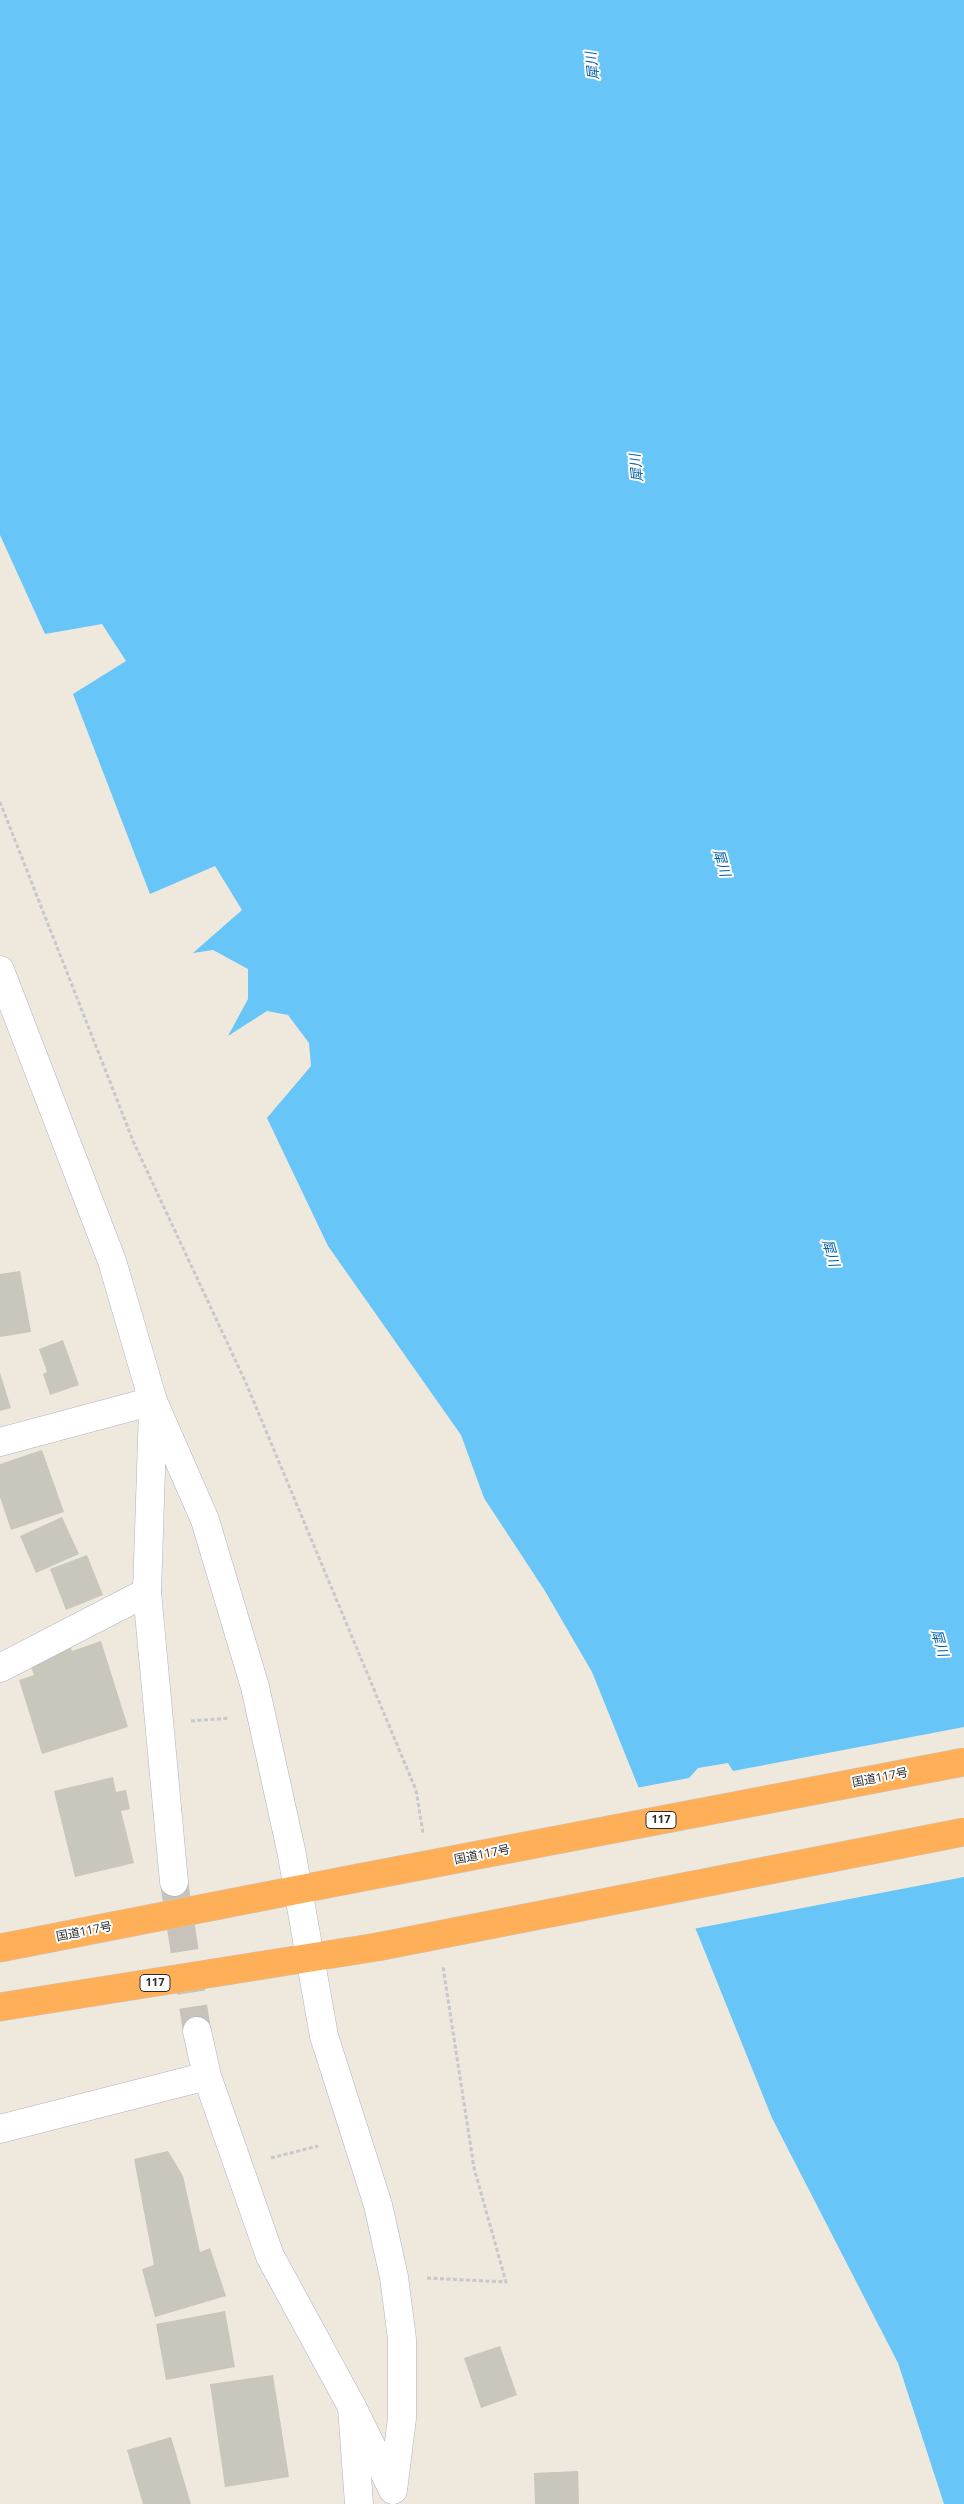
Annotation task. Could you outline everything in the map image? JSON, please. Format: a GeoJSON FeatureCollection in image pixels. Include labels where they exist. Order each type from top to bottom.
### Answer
{"type":"FeatureCollection","features":[{"type":"Feature","properties":{"kind":"highway","name":"国道117号"},"geometry":{"type":"LineString","coordinates":[[0,1948],[964,1762]]}},
{"type":"Feature","properties":{"kind":"highway","name":"117"},"geometry":{"type":"LineString","coordinates":[[0,2007],[377,1947],[964,1832]]}},
{"type":"Feature","properties":{"kind":"street"},"geometry":{"type":"LineString","coordinates":[[0,970],[112,1261],[153,1400],[205,1520],[247,1659],[298,1890],[324,2036],[378,2205],[394,2277],[402,2339],[402,2418],[396,2497]]}},
{"type":"Feature","properties":{"kind":"street"},"geometry":{"type":"LineString","coordinates":[[0,1442],[153,1400]]}},
{"type":"Feature","properties":{"kind":"street"},"geometry":{"type":"LineString","coordinates":[[153,1400],[147,1592],[174,1882]]}},
{"type":"Feature","properties":{"kind":"street"},"geometry":{"type":"LineString","coordinates":[[0,1668],[147,1592]]}},
{"type":"Feature","properties":{"kind":"street"},"geometry":{"type":"LineString","coordinates":[[196,2031],[207,2076],[270,2256],[352,2407],[396,2497]]}},
{"type":"Feature","properties":{"kind":"street"},"geometry":{"type":"LineString","coordinates":[[0,2129],[207,2076]]}},
{"type":"Feature","properties":{"kind":"street"},"geometry":{"type":"LineString","coordinates":[[352,2407],[359,2504]]}},
{"type":"Feature","properties":{"kind":"path"},"geometry":{"type":"LineString","coordinates":[[0,802],[134,1143],[246,1383],[416,1790],[423,1838]]}},
{"type":"Feature","properties":{"kind":"path"},"geometry":{"type":"LineString","coordinates":[[188,1722],[233,1718]]}},
{"type":"Feature","properties":{"kind":"path"},"geometry":{"type":"LineString","coordinates":[[394,2277],[506,2282],[474,2168],[443,1964]]}},
{"type":"Feature","properties":{"kind":"path"},"geometry":{"type":"LineString","coordinates":[[270,2158],[318,2146]]}},
{"type":"Feature","properties":{"kind":"water","name":"犀川"},"geometry":{"type":"Polygon","coordinates":[[[0,0],[964,0],[964,2504],[944,2504],[898,2363],[772,2118],[592,1672],[545,1591],[484,1498],[461,1435],[328,1246],[267,1118],[311,1066],[309,1043],[288,1015],[267,1011],[228,1036],[248,999],[248,969],[213,950],[193,953],[242,910],[215,866],[150,894],[73,694],[126,661],[102,624],[45,634],[0,535],[0,0]]]}},
{"type":"Feature","properties":{"kind":"pier"},"geometry":{"type":"Polygon","coordinates":[[[964,1727],[964,1877],[693,1929],[636,1788],[689,1778],[698,1768],[728,1763],[733,1771],[964,1727]]]}},
{"type":"Feature","properties":{"kind":"building"},"geometry":{"type":"Polygon","coordinates":[[[20,1271],[31,1332],[0,1337],[0,1274],[20,1271]]]}},
{"type":"Feature","properties":{"kind":"building"},"geometry":{"type":"Polygon","coordinates":[[[63,1340],[79,1385],[50,1395],[43,1374],[47,1372],[39,1349],[63,1340]]]}},
{"type":"Feature","properties":{"kind":"building"},"geometry":{"type":"Polygon","coordinates":[[[0,1373],[11,1408],[0,1411],[0,1373]]]}},
{"type":"Feature","properties":{"kind":"building"},"geometry":{"type":"Polygon","coordinates":[[[42,1450],[64,1512],[11,1530],[0,1497],[0,1464],[42,1450]]]}},
{"type":"Feature","properties":{"kind":"building"},"geometry":{"type":"Polygon","coordinates":[[[62,1517],[79,1554],[36,1573],[20,1536],[62,1517]]]}},
{"type":"Feature","properties":{"kind":"building"},"geometry":{"type":"Polygon","coordinates":[[[87,1555],[103,1595],[66,1610],[50,1569],[87,1555]]]}},
{"type":"Feature","properties":{"kind":"building"},"geometry":{"type":"Polygon","coordinates":[[[101,1641],[128,1727],[42,1754],[19,1680],[34,1675],[28,1659],[70,1645],[72,1651],[101,1641]]]}},
{"type":"Feature","properties":{"kind":"building"},"geometry":{"type":"Polygon","coordinates":[[[113,1777],[116,1792],[126,1790],[130,1809],[121,1811],[134,1863],[75,1877],[54,1791],[113,1777]]]}},
{"type":"Feature","properties":{"kind":"building"},"geometry":{"type":"Polygon","coordinates":[[[168,2151],[183,2176],[200,2252],[210,2248],[226,2296],[155,2317],[142,2269],[154,2265],[134,2159],[168,2151]]]}},
{"type":"Feature","properties":{"kind":"building"},"geometry":{"type":"Polygon","coordinates":[[[225,2311],[235,2367],[166,2380],[156,2324],[225,2311]]]}},
{"type":"Feature","properties":{"kind":"building"},"geometry":{"type":"Polygon","coordinates":[[[500,2346],[517,2395],[481,2408],[464,2358],[500,2346]]]}},
{"type":"Feature","properties":{"kind":"building"},"geometry":{"type":"Polygon","coordinates":[[[273,2375],[289,2477],[225,2487],[210,2384],[273,2375]]]}},
{"type":"Feature","properties":{"kind":"building"},"geometry":{"type":"Polygon","coordinates":[[[171,2437],[191,2504],[143,2504],[127,2450],[171,2437]]]}},
{"type":"Feature","properties":{"kind":"building"},"geometry":{"type":"Polygon","coordinates":[[[578,2471],[579,2504],[535,2504],[534,2473],[578,2471]]]}},
{"type":"Feature","properties":{"kind":"tunnel"},"geometry":{"type":"LineString","coordinates":[[174,1882],[197,2031]]}}]}
